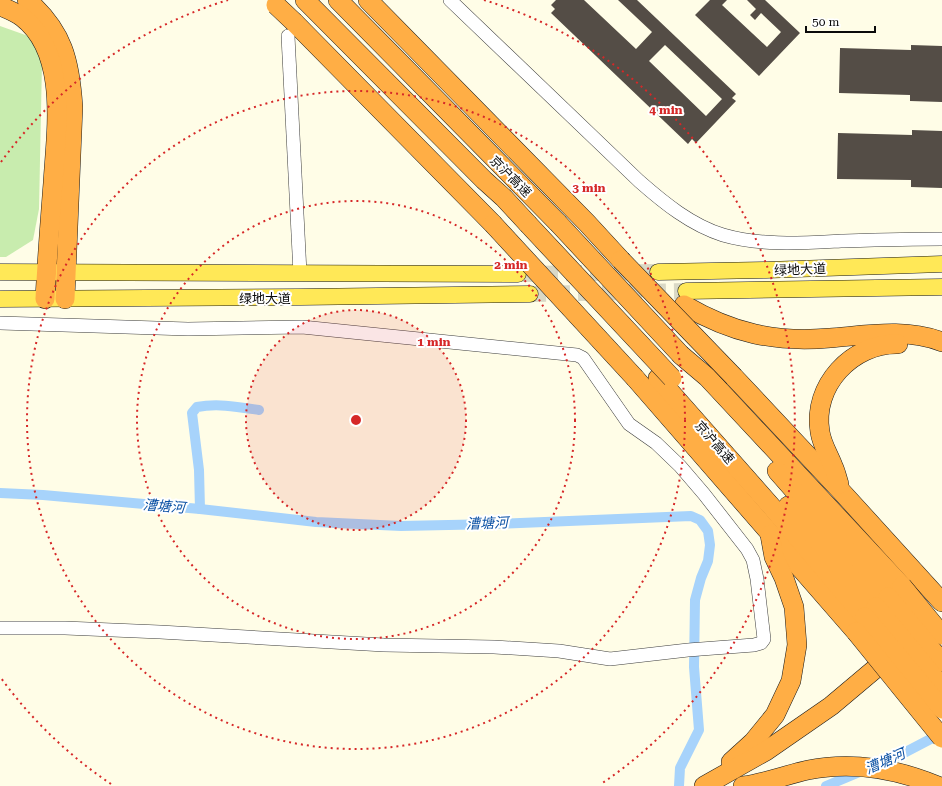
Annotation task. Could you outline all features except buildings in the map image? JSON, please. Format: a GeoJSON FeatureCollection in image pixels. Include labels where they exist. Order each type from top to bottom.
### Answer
{"type":"FeatureCollection","features":[{"type":"Feature","properties":{"kind":"highway"},"geometry":{"type":"LineString","coordinates":[[27,0],[45,17],[54,30],[68,63],[72,82],[73,114],[64,299]]}},
{"type":"Feature","properties":{"kind":"highway","name":"京沪高速"},"geometry":{"type":"LineString","coordinates":[[305,0],[484,180],[504,198],[523,224],[665,378],[780,497],[877,608],[942,686]]}},
{"type":"Feature","properties":{"kind":"highway","name":"京沪高速"},"geometry":{"type":"LineString","coordinates":[[338,0],[558,223],[700,377],[792,487],[877,608],[942,709]]}},
{"type":"Feature","properties":{"kind":"highway"},"geometry":{"type":"LineString","coordinates":[[368,0],[587,223],[734,377],[841,491],[942,603],[888,660],[831,706],[766,750],[704,786]]}},
{"type":"Feature","properties":{"kind":"highway"},"geometry":{"type":"LineString","coordinates":[[274,2],[291,29],[493,224],[635,378],[769,531],[877,608],[942,738]]}},
{"type":"Feature","properties":{"kind":"highway"},"geometry":{"type":"LineString","coordinates":[[0,6],[21,16],[32,26],[46,51],[52,66],[55,85],[57,106],[56,131],[46,272],[46,299]]}},
{"type":"Feature","properties":{"kind":"highway"},"geometry":{"type":"LineString","coordinates":[[621,260],[661,291],[709,318],[727,326],[766,337],[786,339],[830,338],[886,333],[929,337],[942,342]]}},
{"type":"Feature","properties":{"kind":"highway"},"geometry":{"type":"LineString","coordinates":[[841,491],[833,466],[824,448],[820,432],[819,417],[822,399],[828,384],[836,371],[850,359],[864,351],[878,346],[909,344],[942,353]]}},
{"type":"Feature","properties":{"kind":"highway"},"geometry":{"type":"LineString","coordinates":[[704,786],[753,742],[776,715],[791,681],[797,645],[794,607],[784,578],[774,557],[769,531]]}},
{"type":"Feature","properties":{"kind":"highway","name":"京沪高速"},"geometry":{"type":"LineString","coordinates":[[877,608],[942,634]]}},
{"type":"Feature","properties":{"kind":"highway","name":"京沪高速"},"geometry":{"type":"LineString","coordinates":[[877,608],[942,662]]}},
{"type":"Feature","properties":{"kind":"highway"},"geometry":{"type":"LineString","coordinates":[[730,786],[774,760],[836,715],[890,672],[942,617]]}},
{"type":"Feature","properties":{"kind":"highway"},"geometry":{"type":"LineString","coordinates":[[743,786],[760,783],[811,769],[839,766],[868,767],[894,771],[938,786]]}},
{"type":"Feature","properties":{"kind":"main road","name":"绿地大道"},"geometry":{"type":"LineString","coordinates":[[658,272],[942,264]]}},
{"type":"Feature","properties":{"kind":"main road","name":"绿地大道"},"geometry":{"type":"LineString","coordinates":[[0,272],[466,275],[518,274]]}},
{"type":"Feature","properties":{"kind":"main road","name":"绿地大道"},"geometry":{"type":"LineString","coordinates":[[686,291],[942,286]]}},
{"type":"Feature","properties":{"kind":"main road","name":"绿地大道"},"geometry":{"type":"LineString","coordinates":[[0,299],[293,298],[530,294]]}},
{"type":"Feature","properties":{"kind":"street"},"geometry":{"type":"LineString","coordinates":[[450,0],[639,181],[658,198],[699,225],[723,235],[755,241],[794,243],[942,239]]}},
{"type":"Feature","properties":{"kind":"street"},"geometry":{"type":"LineString","coordinates":[[291,29],[300,273]]}},
{"type":"Feature","properties":{"kind":"street"},"geometry":{"type":"LineString","coordinates":[[0,323],[188,329],[302,327],[578,355],[583,358],[628,424],[656,443],[680,466],[738,537],[753,560],[757,579],[764,639],[761,643],[754,645],[688,650],[610,659],[559,651],[494,647],[384,645],[222,635],[64,628],[0,628]]}},
{"type":"Feature","properties":{"kind":"green space"},"geometry":{"type":"Polygon","coordinates":[[[0,26],[31,37],[42,63],[39,209],[33,240],[6,257],[0,257],[0,26]]]}},
{"type":"Feature","properties":{"kind":"waterway"},"geometry":{"type":"LineString","coordinates":[[200,509],[199,470],[192,413],[197,407],[213,405],[259,410]]}},
{"type":"Feature","properties":{"kind":"waterway","name":"漕塘河"},"geometry":{"type":"LineString","coordinates":[[0,493],[43,495],[200,509],[316,522],[401,526],[496,524],[691,516],[700,520],[708,531],[710,545],[708,561],[701,578],[695,600],[694,667],[699,730],[680,768],[679,786]]}},
{"type":"Feature","properties":{"kind":"waterway","name":"漕塘河"},"geometry":{"type":"LineString","coordinates":[[826,786],[900,755],[942,733]]}},
{"type":"Feature","properties":{"kind":"tunnel"},"geometry":{"type":"LineString","coordinates":[[518,274],[658,272]]}},
{"type":"Feature","properties":{"kind":"tunnel"},"geometry":{"type":"LineString","coordinates":[[530,294],[686,291]]}}]}
